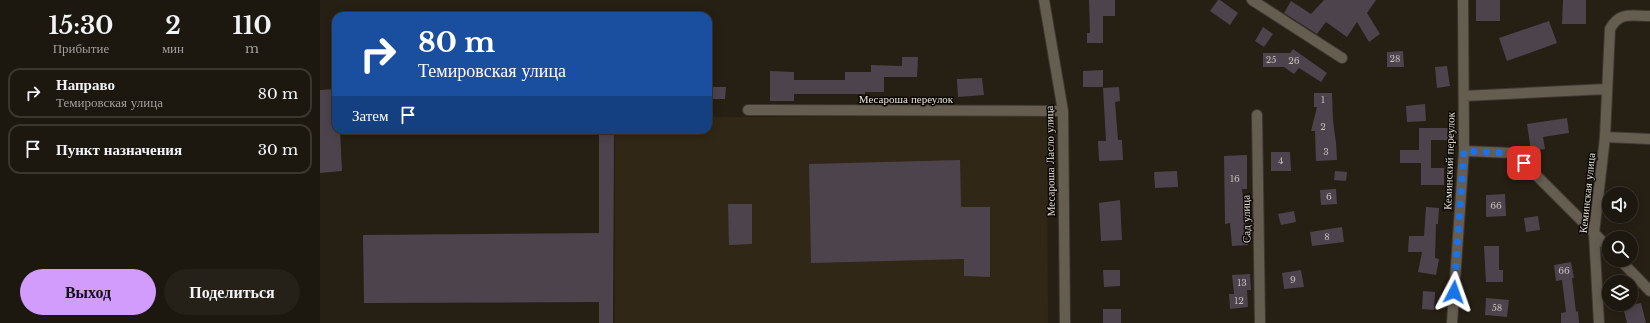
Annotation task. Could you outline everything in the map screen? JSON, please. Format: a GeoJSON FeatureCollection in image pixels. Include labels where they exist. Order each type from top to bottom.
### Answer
{"type":"FeatureCollection","features":[{"type":"Feature","properties":{"kind":"street","name":"Месароша Ласло улица"},"geometry":{"type":"LineString","coordinates":[[1044,0],[1063,111],[1065,323]]}},
{"type":"Feature","properties":{"kind":"street"},"geometry":{"type":"LineString","coordinates":[[1252,0],[1342,58]]}},
{"type":"Feature","properties":{"kind":"street","name":"Кеминский переулок"},"geometry":{"type":"LineString","coordinates":[[1452,323],[1464,151],[1463,0]]}},
{"type":"Feature","properties":{"kind":"street","name":"Кеминская улица"},"geometry":{"type":"LineString","coordinates":[[1599,323],[1594,233],[1605,137],[1610,29],[1614,21],[1622,16],[1650,16]]}},
{"type":"Feature","properties":{"kind":"street"},"geometry":{"type":"LineString","coordinates":[[1464,96],[1607,88]]}},
{"type":"Feature","properties":{"kind":"street","name":"Месароша переулок"},"geometry":{"type":"LineString","coordinates":[[748,110],[1063,111]]}},
{"type":"Feature","properties":{"kind":"street","name":"Сад улица"},"geometry":{"type":"LineString","coordinates":[[1257,115],[1260,323]]}},
{"type":"Feature","properties":{"kind":"street"},"geometry":{"type":"LineString","coordinates":[[1605,137],[1650,139]]}},
{"type":"Feature","properties":{"kind":"street"},"geometry":{"type":"LineString","coordinates":[[1464,151],[1514,153],[1602,241]]}},
{"type":"Feature","properties":{"kind":"street"},"geometry":{"type":"LineString","coordinates":[[1627,267],[1650,291]]}},
{"type":"Feature","properties":{"kind":"shaded area"},"geometry":{"type":"Polygon","coordinates":[[[1047,116],[1048,323],[615,323],[615,134],[712,134],[712,117],[1047,116]]]}},
{"type":"Feature","properties":{"kind":"building"},"geometry":{"type":"Polygon","coordinates":[[[1089,0],[1115,0],[1115,16],[1103,16],[1103,43],[1087,43],[1087,33],[1090,33],[1089,0]]]}},
{"type":"Feature","properties":{"kind":"building"},"geometry":{"type":"Polygon","coordinates":[[[1218,0],[1238,13],[1230,25],[1210,11],[1218,0]]]}},
{"type":"Feature","properties":{"kind":"building"},"geometry":{"type":"Polygon","coordinates":[[[1324,0],[1376,0],[1367,13],[1380,34],[1369,42],[1357,22],[1347,37],[1326,22],[1317,34],[1284,13],[1291,1],[1311,14],[1324,0]]]}},
{"type":"Feature","properties":{"kind":"building"},"geometry":{"type":"Polygon","coordinates":[[[1476,0],[1500,0],[1500,21],[1476,21],[1476,0]]]}},
{"type":"Feature","properties":{"kind":"building"},"geometry":{"type":"Polygon","coordinates":[[[1563,0],[1586,0],[1586,24],[1562,24],[1563,0]]]}},
{"type":"Feature","properties":{"kind":"building"},"geometry":{"type":"Polygon","coordinates":[[[1549,21],[1557,43],[1507,61],[1499,38],[1549,21]]]}},
{"type":"Feature","properties":{"kind":"building"},"geometry":{"type":"Polygon","coordinates":[[[1263,27],[1273,34],[1264,47],[1255,41],[1263,27]]]}},
{"type":"Feature","properties":{"kind":"building"},"geometry":{"type":"Polygon","coordinates":[[[1293,49],[1327,73],[1321,82],[1299,68],[1294,74],[1284,67],[1263,67],[1263,53],[1290,53],[1293,49]]]}},
{"type":"Feature","properties":{"kind":"building"},"geometry":{"type":"Polygon","coordinates":[[[1403,51],[1404,67],[1387,67],[1387,52],[1403,51]]]}},
{"type":"Feature","properties":{"kind":"building"},"geometry":{"type":"Polygon","coordinates":[[[902,57],[918,57],[917,77],[884,77],[884,92],[865,92],[865,94],[794,94],[794,101],[770,101],[770,71],[794,72],[794,80],[845,80],[845,72],[871,72],[871,65],[902,66],[902,57]]]}},
{"type":"Feature","properties":{"kind":"building"},"geometry":{"type":"Polygon","coordinates":[[[1447,66],[1450,86],[1437,88],[1435,67],[1447,66]]]}},
{"type":"Feature","properties":{"kind":"building"},"geometry":{"type":"Polygon","coordinates":[[[1103,70],[1103,87],[1083,87],[1083,71],[1103,70]]]}},
{"type":"Feature","properties":{"kind":"building"},"geometry":{"type":"Polygon","coordinates":[[[982,78],[984,95],[958,97],[957,79],[982,78]]]}},
{"type":"Feature","properties":{"kind":"building"},"geometry":{"type":"Polygon","coordinates":[[[712,87],[726,87],[725,99],[712,99],[712,87]]]}},
{"type":"Feature","properties":{"kind":"building"},"geometry":{"type":"Polygon","coordinates":[[[1119,87],[1120,101],[1115,102],[1118,140],[1122,140],[1123,160],[1099,161],[1098,141],[1106,141],[1103,88],[1119,87]]]}},
{"type":"Feature","properties":{"kind":"building"},"geometry":{"type":"Polygon","coordinates":[[[332,89],[332,134],[340,134],[342,171],[320,173],[320,90],[332,89]]]}},
{"type":"Feature","properties":{"kind":"building"},"geometry":{"type":"Polygon","coordinates":[[[1314,93],[1332,93],[1337,160],[1316,161],[1315,131],[1311,131],[1317,107],[1314,107],[1314,93]]]}},
{"type":"Feature","properties":{"kind":"building"},"geometry":{"type":"Polygon","coordinates":[[[1425,104],[1426,121],[1407,122],[1406,106],[1425,104]]]}},
{"type":"Feature","properties":{"kind":"building"},"geometry":{"type":"Polygon","coordinates":[[[1567,118],[1569,133],[1543,137],[1545,149],[1531,151],[1527,124],[1567,118]]]}},
{"type":"Feature","properties":{"kind":"building"},"geometry":{"type":"Polygon","coordinates":[[[1419,128],[1450,128],[1450,140],[1431,140],[1431,168],[1444,168],[1444,185],[1421,185],[1421,163],[1400,163],[1400,150],[1419,150],[1419,128]]]}},
{"type":"Feature","properties":{"kind":"building"},"geometry":{"type":"Polygon","coordinates":[[[599,134],[614,134],[613,323],[599,323],[599,302],[364,303],[363,235],[599,233],[599,134]]]}},
{"type":"Feature","properties":{"kind":"building"},"geometry":{"type":"Polygon","coordinates":[[[1271,152],[1290,152],[1291,171],[1271,171],[1271,152]]]}},
{"type":"Feature","properties":{"kind":"building"},"geometry":{"type":"Polygon","coordinates":[[[1247,155],[1247,189],[1242,189],[1248,245],[1232,246],[1230,223],[1225,224],[1224,156],[1247,155]]]}},
{"type":"Feature","properties":{"kind":"building"},"geometry":{"type":"Polygon","coordinates":[[[960,160],[961,207],[990,207],[990,277],[964,276],[964,259],[811,263],[809,164],[960,160]]]}},
{"type":"Feature","properties":{"kind":"building"},"geometry":{"type":"Polygon","coordinates":[[[1177,171],[1178,187],[1155,188],[1154,172],[1177,171]]]}},
{"type":"Feature","properties":{"kind":"building"},"geometry":{"type":"Polygon","coordinates":[[[1335,171],[1347,172],[1346,181],[1334,180],[1335,171]]]}},
{"type":"Feature","properties":{"kind":"building"},"geometry":{"type":"Polygon","coordinates":[[[1336,189],[1337,204],[1321,205],[1320,190],[1336,189]]]}},
{"type":"Feature","properties":{"kind":"building"},"geometry":{"type":"Polygon","coordinates":[[[1505,194],[1506,216],[1486,217],[1486,195],[1505,194]]]}},
{"type":"Feature","properties":{"kind":"building"},"geometry":{"type":"Polygon","coordinates":[[[1120,200],[1122,240],[1101,241],[1099,203],[1120,200]]]}},
{"type":"Feature","properties":{"kind":"building"},"geometry":{"type":"Polygon","coordinates":[[[728,204],[752,204],[752,244],[729,245],[728,204]]]}},
{"type":"Feature","properties":{"kind":"building"},"geometry":{"type":"Polygon","coordinates":[[[1426,207],[1439,208],[1438,224],[1436,224],[1435,258],[1439,259],[1436,275],[1418,272],[1422,252],[1408,252],[1409,236],[1424,236],[1426,207]]]}},
{"type":"Feature","properties":{"kind":"building"},"geometry":{"type":"Polygon","coordinates":[[[1294,211],[1296,222],[1281,225],[1278,214],[1294,211]]]}},
{"type":"Feature","properties":{"kind":"building"},"geometry":{"type":"Polygon","coordinates":[[[1538,216],[1540,230],[1526,232],[1524,218],[1538,216]]]}},
{"type":"Feature","properties":{"kind":"building"},"geometry":{"type":"Polygon","coordinates":[[[1342,227],[1344,242],[1312,246],[1310,232],[1342,227]]]}},
{"type":"Feature","properties":{"kind":"building"},"geometry":{"type":"Polygon","coordinates":[[[1484,246],[1499,246],[1499,270],[1503,270],[1503,282],[1486,282],[1484,246]]]}},
{"type":"Feature","properties":{"kind":"building"},"geometry":{"type":"Polygon","coordinates":[[[1571,262],[1574,278],[1572,278],[1576,312],[1578,311],[1579,323],[1561,323],[1561,313],[1566,312],[1562,280],[1556,281],[1554,265],[1571,262]]]}},
{"type":"Feature","properties":{"kind":"building"},"geometry":{"type":"Polygon","coordinates":[[[1103,270],[1120,270],[1120,286],[1104,287],[1103,270]]]}},
{"type":"Feature","properties":{"kind":"building"},"geometry":{"type":"Polygon","coordinates":[[[1301,270],[1304,287],[1284,289],[1282,273],[1301,270]]]}},
{"type":"Feature","properties":{"kind":"building"},"geometry":{"type":"Polygon","coordinates":[[[1250,274],[1251,290],[1247,290],[1248,307],[1230,309],[1229,294],[1234,294],[1232,275],[1250,274]]]}},
{"type":"Feature","properties":{"kind":"building"},"geometry":{"type":"Polygon","coordinates":[[[1423,291],[1435,292],[1434,310],[1422,309],[1423,291]]]}},
{"type":"Feature","properties":{"kind":"building"},"geometry":{"type":"Polygon","coordinates":[[[1486,298],[1509,300],[1507,317],[1485,315],[1486,298]]]}},
{"type":"Feature","properties":{"kind":"building"},"geometry":{"type":"Polygon","coordinates":[[[1641,303],[1646,323],[1627,323],[1624,311],[1638,311],[1638,304],[1641,303]]]}},
{"type":"Feature","properties":{"kind":"building"},"geometry":{"type":"Polygon","coordinates":[[[1103,309],[1121,309],[1121,323],[1103,323],[1103,309]]]}},
{"type":"Feature","properties":{"kind":"route"},"geometry":{"type":"LineString","coordinates":[[1454,292],[1464,151],[1514,153],[1524,163]]}}]}
